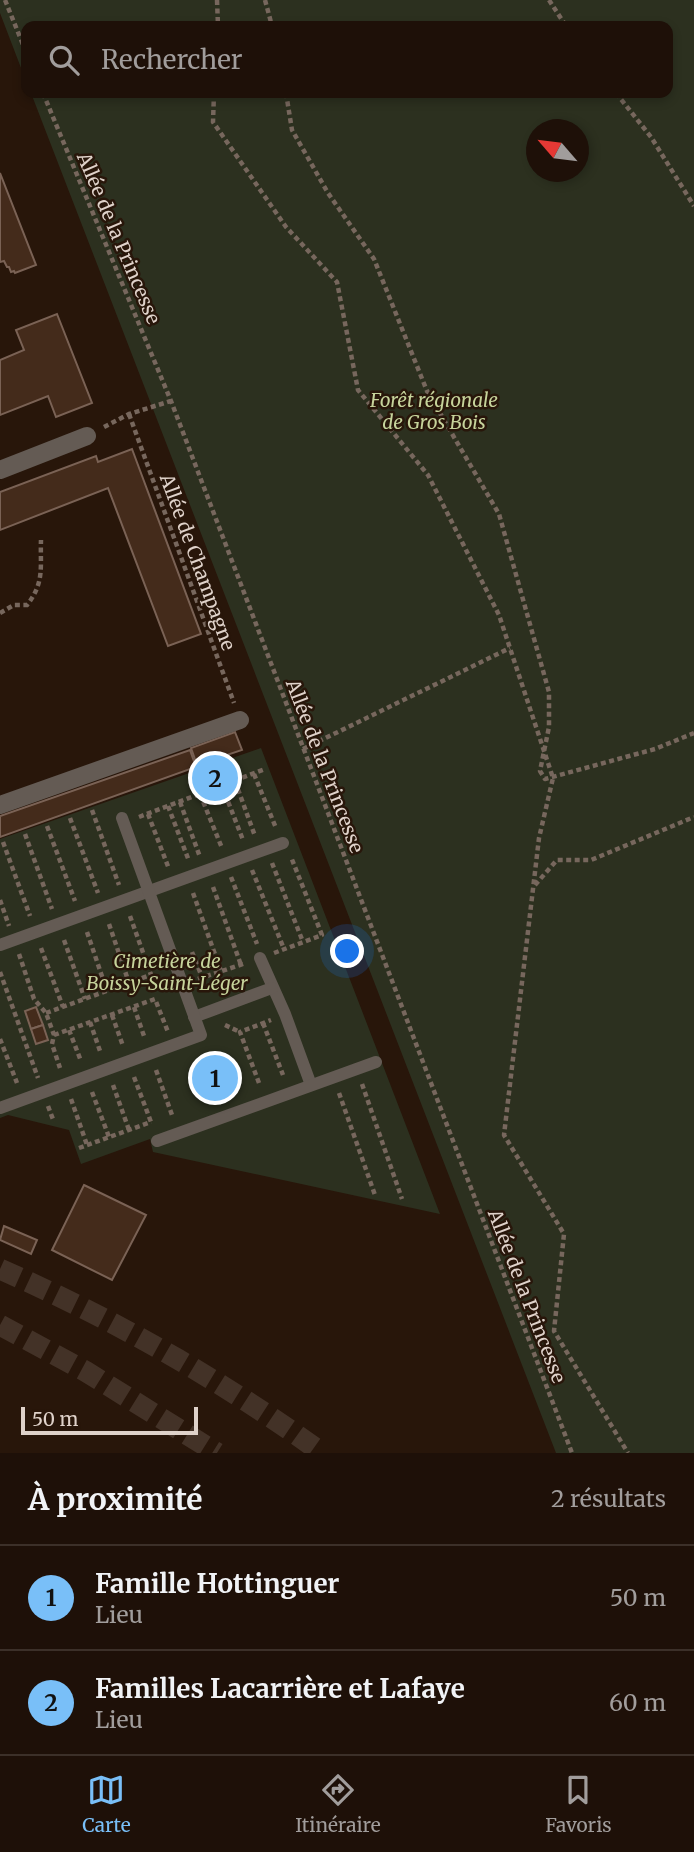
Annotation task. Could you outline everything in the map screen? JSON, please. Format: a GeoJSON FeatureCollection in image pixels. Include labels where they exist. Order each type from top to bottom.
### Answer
{"type":"FeatureCollection","features":[{"type":"Feature","properties":{"kind":"street"},"geometry":{"type":"LineString","coordinates":[[0,470],[87,436]]}},
{"type":"Feature","properties":{"kind":"street"},"geometry":{"type":"LineString","coordinates":[[0,806],[240,720]]}},
{"type":"Feature","properties":{"kind":"lane"},"geometry":{"type":"LineString","coordinates":[[0,1108],[201,1035],[123,820]]}},
{"type":"Feature","properties":{"kind":"lane"},"geometry":{"type":"LineString","coordinates":[[0,945],[283,843]]}},
{"type":"Feature","properties":{"kind":"lane"},"geometry":{"type":"LineString","coordinates":[[261,958],[285,1014],[310,1085]]}},
{"type":"Feature","properties":{"kind":"lane"},"geometry":{"type":"LineString","coordinates":[[194,1017],[272,988]]}},
{"type":"Feature","properties":{"kind":"lane"},"geometry":{"type":"LineString","coordinates":[[157,1141],[376,1062]]}},
{"type":"Feature","properties":{"kind":"path"},"geometry":{"type":"LineString","coordinates":[[5,0],[21,40]]}},
{"type":"Feature","properties":{"kind":"path"},"geometry":{"type":"LineString","coordinates":[[217,0],[218,21]]}},
{"type":"Feature","properties":{"kind":"path"},"geometry":{"type":"LineString","coordinates":[[265,0],[271,21]]}},
{"type":"Feature","properties":{"kind":"path"},"geometry":{"type":"LineString","coordinates":[[549,0],[563,21]]}},
{"type":"Feature","properties":{"kind":"path","name":"Allée de la Princesse"},"geometry":{"type":"LineString","coordinates":[[45,98],[171,401],[572,1453]]}},
{"type":"Feature","properties":{"kind":"path"},"geometry":{"type":"LineString","coordinates":[[214,98],[213,122],[286,227],[337,282],[358,390],[428,475],[499,615],[553,778],[539,838],[504,1135],[565,1234],[554,1331],[628,1453]]}},
{"type":"Feature","properties":{"kind":"path"},"geometry":{"type":"LineString","coordinates":[[287,98],[292,130],[328,193],[374,259],[427,390],[499,514],[549,692],[549,727],[540,771],[545,779],[655,749],[694,733]]}},
{"type":"Feature","properties":{"kind":"path"},"geometry":{"type":"LineString","coordinates":[[620,98],[651,138],[694,206]]}},
{"type":"Feature","properties":{"kind":"path"},"geometry":{"type":"LineString","coordinates":[[87,436],[129,414],[171,401]]}},
{"type":"Feature","properties":{"kind":"path","name":"Allée de Champagne"},"geometry":{"type":"LineString","coordinates":[[129,414],[240,720]]}},
{"type":"Feature","properties":{"kind":"path"},"geometry":{"type":"LineString","coordinates":[[0,613],[14,605],[27,605],[37,593],[40,584],[41,540]]}},
{"type":"Feature","properties":{"kind":"path"},"geometry":{"type":"LineString","coordinates":[[303,749],[510,648]]}},
{"type":"Feature","properties":{"kind":"path"},"geometry":{"type":"LineString","coordinates":[[123,820],[148,814],[265,769]]}},
{"type":"Feature","properties":{"kind":"path"},"geometry":{"type":"LineString","coordinates":[[181,984],[322,935],[287,846],[283,843],[254,774]]}},
{"type":"Feature","properties":{"kind":"path"},"geometry":{"type":"LineString","coordinates":[[234,781],[284,949]]}},
{"type":"Feature","properties":{"kind":"path"},"geometry":{"type":"LineString","coordinates":[[222,786],[303,942]]}},
{"type":"Feature","properties":{"kind":"path"},"geometry":{"type":"LineString","coordinates":[[200,794],[261,958]]}},
{"type":"Feature","properties":{"kind":"path"},"geometry":{"type":"LineString","coordinates":[[180,802],[221,971]]}},
{"type":"Feature","properties":{"kind":"path"},"geometry":{"type":"LineString","coordinates":[[168,806],[241,965]]}},
{"type":"Feature","properties":{"kind":"path"},"geometry":{"type":"LineString","coordinates":[[148,814],[174,882]]}},
{"type":"Feature","properties":{"kind":"path"},"geometry":{"type":"LineString","coordinates":[[535,885],[556,860],[591,860],[694,817]]}},
{"type":"Feature","properties":{"kind":"path"},"geometry":{"type":"LineString","coordinates":[[0,900],[34,999],[46,1013],[54,1035],[52,1044],[87,1145]]}},
{"type":"Feature","properties":{"kind":"path"},"geometry":{"type":"LineString","coordinates":[[46,1013],[163,971]]}},
{"type":"Feature","properties":{"kind":"path"},"geometry":{"type":"LineString","coordinates":[[0,972],[54,1122]]}},
{"type":"Feature","properties":{"kind":"path"},"geometry":{"type":"LineString","coordinates":[[54,1035],[155,999],[173,1045]]}},
{"type":"Feature","properties":{"kind":"path"},"geometry":{"type":"LineString","coordinates":[[259,1083],[240,1032],[285,1014]]}},
{"type":"Feature","properties":{"kind":"path"},"geometry":{"type":"LineString","coordinates":[[263,1023],[283,1075]]}},
{"type":"Feature","properties":{"kind":"path"},"geometry":{"type":"LineString","coordinates":[[0,1039],[23,1100]]}},
{"type":"Feature","properties":{"kind":"path"},"geometry":{"type":"LineString","coordinates":[[357,1069],[402,1199]]}},
{"type":"Feature","properties":{"kind":"path"},"geometry":{"type":"LineString","coordinates":[[334,1077],[375,1195]]}},
{"type":"Feature","properties":{"kind":"path"},"geometry":{"type":"LineString","coordinates":[[79,1147],[181,1112]]}},
{"type":"Feature","properties":{"kind":"green space","name":"Forêt régionale de Gros Bois"},"geometry":{"type":"Polygon","coordinates":[[[0,0],[694,0],[694,1453],[556,1453],[33,98],[673,98],[673,21],[21,21],[21,68],[0,13],[0,0]]]}},
{"type":"Feature","properties":{"kind":"green space","name":"Cimetière de Boissy-Saint-Léger"},"geometry":{"type":"Polygon","coordinates":[[[261,748],[440,1214],[153,1152],[150,1139],[81,1164],[69,1130],[8,1115],[0,1118],[0,839],[261,748]]]}},
{"type":"Feature","properties":{"kind":"building"},"geometry":{"type":"Polygon","coordinates":[[[0,173],[36,265],[15,273],[11,272],[4,261],[0,262],[0,173]]]}},
{"type":"Feature","properties":{"kind":"building"},"geometry":{"type":"Polygon","coordinates":[[[57,314],[92,403],[56,417],[48,396],[0,415],[0,360],[24,350],[16,330],[57,314]]]}},
{"type":"Feature","properties":{"kind":"building"},"geometry":{"type":"Polygon","coordinates":[[[132,449],[201,634],[168,646],[108,488],[0,530],[0,492],[96,456],[98,462],[132,449]]]}},
{"type":"Feature","properties":{"kind":"building"},"geometry":{"type":"Polygon","coordinates":[[[235,732],[242,750],[197,765],[191,748],[235,732]]]}},
{"type":"Feature","properties":{"kind":"building"},"geometry":{"type":"Polygon","coordinates":[[[190,750],[196,767],[0,837],[0,816],[190,750]]]}},
{"type":"Feature","properties":{"kind":"building"},"geometry":{"type":"Polygon","coordinates":[[[36,1007],[43,1025],[31,1029],[25,1011],[36,1007]]]}},
{"type":"Feature","properties":{"kind":"building"},"geometry":{"type":"Polygon","coordinates":[[[43,1025],[48,1040],[36,1044],[31,1029],[43,1025]]]}},
{"type":"Feature","properties":{"kind":"building"},"geometry":{"type":"Polygon","coordinates":[[[84,1185],[146,1215],[112,1280],[52,1250],[84,1185]]]}},
{"type":"Feature","properties":{"kind":"building"},"geometry":{"type":"Polygon","coordinates":[[[4,1226],[37,1240],[31,1254],[0,1240],[4,1226]]]}},
{"type":"Feature","properties":{"kind":"tunnel"},"geometry":{"type":"LineString","coordinates":[[0,1269],[166,1352],[245,1400],[322,1453]]}},
{"type":"Feature","properties":{"kind":"tunnel"},"geometry":{"type":"LineString","coordinates":[[0,1325],[85,1371],[217,1453]]}},
{"type":"Feature","properties":{"kind":"place","name":"Familles Lacarrière et Lafaye"},"geometry":{"type":"Point","coordinates":[215,778]}},
{"type":"Feature","properties":{"kind":"place","name":"Famille Hottinguer"},"geometry":{"type":"Point","coordinates":[215,1078]}}]}
